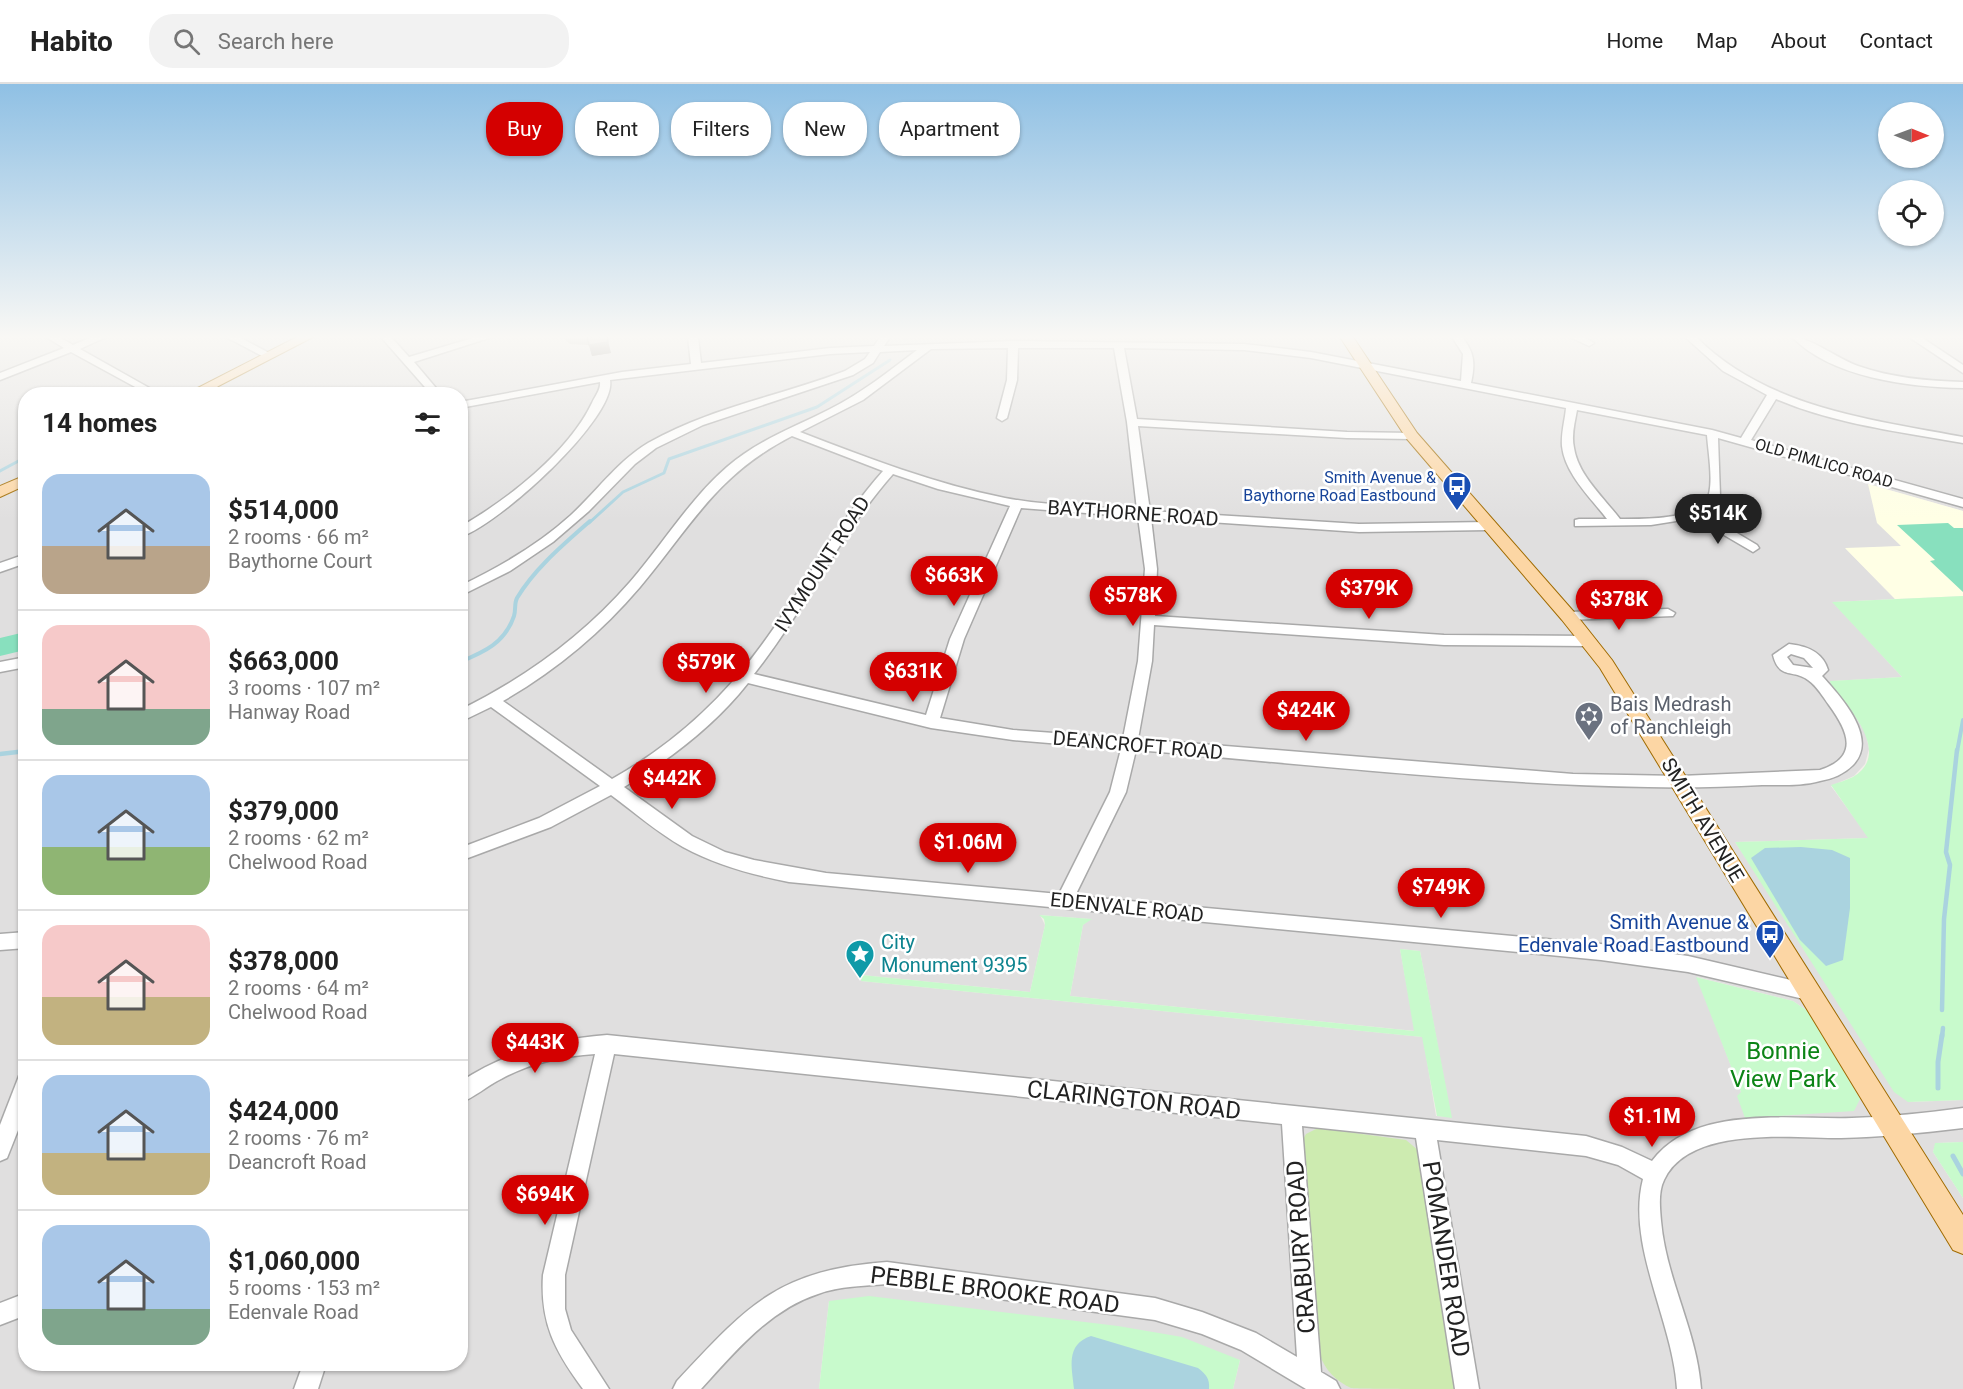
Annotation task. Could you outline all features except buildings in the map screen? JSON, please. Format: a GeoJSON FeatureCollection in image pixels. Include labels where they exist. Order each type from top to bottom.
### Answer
{"type":"FeatureCollection","features":[{"type":"Feature","properties":{"kind":"main road","name":"SMITH AVENUE"},"geometry":{"type":"LineString","coordinates":[[1386,398],[1412,436],[1589,641],[1625,693],[1891,1127],[1963,1240]]}},
{"type":"Feature","properties":{"kind":"main road"},"geometry":{"type":"LineString","coordinates":[[0,492],[18,483]]}},
{"type":"Feature","properties":{"kind":"street","name":"OLD PIMLICO ROAD"},"geometry":{"type":"LineString","coordinates":[[468,403],[497,398]]}},
{"type":"Feature","properties":{"kind":"street"},"geometry":{"type":"LineString","coordinates":[[468,529],[524,489],[586,424],[599,398]]}},
{"type":"Feature","properties":{"kind":"street"},"geometry":{"type":"LineString","coordinates":[[468,588],[516,561],[558,532],[584,510],[627,464],[650,447],[713,417],[772,398]]}},
{"type":"Feature","properties":{"kind":"street"},"geometry":{"type":"LineString","coordinates":[[468,713],[493,701],[539,671],[580,639],[634,585],[709,490],[747,457],[790,432],[860,398]]}},
{"type":"Feature","properties":{"kind":"street"},"geometry":{"type":"LineString","coordinates":[[1002,418],[1007,398]]}},
{"type":"Feature","properties":{"kind":"street"},"geometry":{"type":"LineString","coordinates":[[1065,900],[1118,792],[1131,744],[1146,661],[1151,569],[1146,514],[1128,398]]}},
{"type":"Feature","properties":{"kind":"street","name":"OLD PIMLICO ROAD"},"geometry":{"type":"LineString","coordinates":[[1531,398],[1712,433],[1963,503]]}},
{"type":"Feature","properties":{"kind":"street"},"geometry":{"type":"LineString","coordinates":[[1744,441],[1771,398]]}},
{"type":"Feature","properties":{"kind":"street"},"geometry":{"type":"LineString","coordinates":[[1786,398],[1850,417],[1963,441]]}},
{"type":"Feature","properties":{"kind":"street"},"geometry":{"type":"LineString","coordinates":[[1572,406],[1567,445],[1569,455],[1580,474],[1616,522]]}},
{"type":"Feature","properties":{"kind":"street"},"geometry":{"type":"LineString","coordinates":[[1132,422],[1347,435],[1412,436]]}},
{"type":"Feature","properties":{"kind":"street","name":"BAYTHORNE ROAD"},"geometry":{"type":"LineString","coordinates":[[790,432],[890,470],[966,494],[1017,504],[1359,528],[1488,526]]}},
{"type":"Feature","properties":{"kind":"street"},"geometry":{"type":"LineString","coordinates":[[1579,523],[1675,519],[1698,515],[1711,505],[1714,499],[1712,433]]}},
{"type":"Feature","properties":{"kind":"street","name":"IVYMOUNT ROAD"},"geometry":{"type":"LineString","coordinates":[[468,852],[526,831],[562,814],[610,787],[664,751],[702,721],[745,677],[763,654],[849,518],[890,470]]}},
{"type":"Feature","properties":{"kind":"street"},"geometry":{"type":"LineString","coordinates":[[931,723],[957,639],[1017,504]]}},
{"type":"Feature","properties":{"kind":"street"},"geometry":{"type":"LineString","coordinates":[[1698,515],[1753,548]]}},
{"type":"Feature","properties":{"kind":"street"},"geometry":{"type":"LineString","coordinates":[[0,568],[18,561]]}},
{"type":"Feature","properties":{"kind":"street"},"geometry":{"type":"LineString","coordinates":[[1568,616],[1668,613]]}},
{"type":"Feature","properties":{"kind":"street"},"geometry":{"type":"LineString","coordinates":[[1150,620],[1444,640],[1589,641]]}},
{"type":"Feature","properties":{"kind":"street"},"geometry":{"type":"LineString","coordinates":[[0,667],[18,664]]}},
{"type":"Feature","properties":{"kind":"street","name":"DEANCROFT ROAD"},"geometry":{"type":"LineString","coordinates":[[745,677],[931,723],[1013,735],[1526,777],[1680,782],[1824,776],[1839,770],[1849,762],[1854,751],[1850,726],[1812,675]]}},
{"type":"Feature","properties":{"kind":"street","name":"EDENVALE ROAD"},"geometry":{"type":"LineString","coordinates":[[493,701],[686,841],[709,853],[757,869],[826,880],[1065,900],[1601,952],[1688,964],[1808,992]]}},
{"type":"Feature","properties":{"kind":"street"},"geometry":{"type":"LineString","coordinates":[[0,942],[18,941]]}},
{"type":"Feature","properties":{"kind":"street"},"geometry":{"type":"LineString","coordinates":[[468,1089],[504,1066],[532,1055],[575,1045],[607,1044],[554,1275],[552,1297],[555,1323],[564,1345],[597,1389]]}},
{"type":"Feature","properties":{"kind":"street","name":"CLARINGTON ROAD"},"geometry":{"type":"LineString","coordinates":[[607,1044],[1586,1146],[1634,1161],[1655,1175]]}},
{"type":"Feature","properties":{"kind":"street"},"geometry":{"type":"LineString","coordinates":[[0,1151],[18,1104]]}},
{"type":"Feature","properties":{"kind":"street","name":"CRABURY ROAD"},"geometry":{"type":"LineString","coordinates":[[1291,1117],[1319,1383]]}},
{"type":"Feature","properties":{"kind":"street"},"geometry":{"type":"LineString","coordinates":[[1689,1389],[1683,1349],[1653,1238],[1651,1216],[1655,1175],[1678,1150],[1694,1139],[1731,1130],[1891,1127],[1963,1118]]}},
{"type":"Feature","properties":{"kind":"street","name":"POMANDER ROAD"},"geometry":{"type":"LineString","coordinates":[[1425,1129],[1467,1389]]}},
{"type":"Feature","properties":{"kind":"street","name":"PEBBLE BROOKE ROAD"},"geometry":{"type":"LineString","coordinates":[[685,1389],[745,1325],[776,1300],[803,1286],[826,1279],[887,1273],[1155,1309],[1202,1323],[1248,1341],[1319,1383]]}},
{"type":"Feature","properties":{"kind":"street"},"geometry":{"type":"LineString","coordinates":[[0,1314],[18,1307]]}},
{"type":"Feature","properties":{"kind":"street"},"geometry":{"type":"LineString","coordinates":[[306,1389],[312,1371]]}},
{"type":"Feature","properties":{"kind":"shaded area"},"geometry":{"type":"Polygon","coordinates":[[[0,398],[18,398],[18,1371],[468,1371],[468,398],[1963,398],[1963,511],[1868,484],[1901,546],[1846,549],[1895,599],[1833,602],[1902,677],[1833,681],[1866,734],[1869,749],[1865,764],[1854,776],[1831,786],[1869,838],[1735,842],[1909,1102],[1963,1100],[1963,1142],[1936,1143],[1933,1152],[1963,1198],[1963,1389],[1233,1389],[1240,1360],[829,1301],[819,1389],[0,1389],[0,398]],[[1040,915],[1045,925],[1030,992],[862,975],[861,981],[1423,1037],[1436,1116],[1451,1117],[1420,951],[1400,949],[1415,1031],[1070,996],[1083,925],[1090,919],[1040,915]],[[1697,977],[1741,1092],[1745,1118],[1793,1113],[1809,1012],[1793,1001],[1697,977]]]}},
{"type":"Feature","properties":{"kind":"shaded area"},"geometry":{"type":"Polygon","coordinates":[[[1868,484],[1963,511],[1963,596],[1895,599],[1845,548],[1901,546],[1877,523],[1868,484]]]}},
{"type":"Feature","properties":{"kind":"green space"},"geometry":{"type":"Polygon","coordinates":[[[1948,523],[1954,528],[1963,528],[1963,592],[1930,561],[1935,560],[1897,525],[1948,523]]]}},
{"type":"Feature","properties":{"kind":"green space"},"geometry":{"type":"Polygon","coordinates":[[[1963,596],[1963,1100],[1908,1102],[1894,1092],[1735,842],[1868,838],[1831,785],[1853,777],[1864,767],[1869,756],[1864,731],[1857,718],[1831,686],[1830,681],[1902,677],[1832,602],[1963,596]]]}},
{"type":"Feature","properties":{"kind":"green space"},"geometry":{"type":"Polygon","coordinates":[[[18,634],[18,652],[0,656],[0,638],[18,634]]]}},
{"type":"Feature","properties":{"kind":"green space"},"geometry":{"type":"Polygon","coordinates":[[[1039,915],[1092,919],[1083,925],[1070,996],[1414,1031],[1400,949],[1420,951],[1452,1118],[1437,1116],[1422,1037],[861,981],[862,975],[1030,992],[1045,925],[1044,919],[1039,915]]]}},
{"type":"Feature","properties":{"kind":"green space","name":"Bonnie View Park"},"geometry":{"type":"Polygon","coordinates":[[[1696,977],[1793,1001],[1809,1012],[1860,1099],[1854,1111],[1745,1118],[1737,1096],[1741,1092],[1696,977]]]}},
{"type":"Feature","properties":{"kind":"green space"},"geometry":{"type":"Polygon","coordinates":[[[1318,1128],[1406,1140],[1419,1151],[1458,1389],[1351,1388],[1336,1378],[1325,1366],[1320,1355],[1302,1141],[1306,1134],[1318,1128]]]}},
{"type":"Feature","properties":{"kind":"green space"},"geometry":{"type":"Polygon","coordinates":[[[1963,1142],[1963,1198],[1933,1152],[1935,1143],[1963,1142]]]}},
{"type":"Feature","properties":{"kind":"green space"},"geometry":{"type":"Polygon","coordinates":[[[869,1296],[1118,1326],[1182,1337],[1240,1360],[1233,1389],[819,1389],[829,1301],[869,1296]]]}},
{"type":"Feature","properties":{"kind":"water"},"geometry":{"type":"Polygon","coordinates":[[[1801,847],[1832,850],[1850,858],[1850,908],[1843,960],[1826,966],[1800,940],[1751,858],[1765,848],[1801,847]]]}},
{"type":"Feature","properties":{"kind":"water"},"geometry":{"type":"Polygon","coordinates":[[[1091,1336],[1198,1368],[1207,1377],[1209,1389],[1074,1389],[1072,1358],[1074,1351],[1077,1345],[1091,1336]]]}},
{"type":"Feature","properties":{"kind":"waterway"},"geometry":{"type":"LineString","coordinates":[[589,523],[623,492],[664,473],[669,459],[817,407],[831,398]]}},
{"type":"Feature","properties":{"kind":"waterway"},"geometry":{"type":"LineString","coordinates":[[0,471],[18,461]]}},
{"type":"Feature","properties":{"kind":"waterway"},"geometry":{"type":"LineString","coordinates":[[468,658],[499,640],[510,625],[515,614],[516,600],[524,587],[551,557],[590,521]]}},
{"type":"Feature","properties":{"kind":"waterway"},"geometry":{"type":"LineString","coordinates":[[1957,752],[1963,720]]}},
{"type":"Feature","properties":{"kind":"waterway"},"geometry":{"type":"LineString","coordinates":[[1942,1010],[1944,919],[1950,865],[1946,852],[1957,750]]}},
{"type":"Feature","properties":{"kind":"waterway"},"geometry":{"type":"LineString","coordinates":[[0,754],[18,752]]}},
{"type":"Feature","properties":{"kind":"waterway"},"geometry":{"type":"LineString","coordinates":[[1942,1037],[1943,1028]]}},
{"type":"Feature","properties":{"kind":"waterway"},"geometry":{"type":"LineString","coordinates":[[1938,1088],[1938,1062],[1942,1035]]}},
{"type":"Feature","properties":{"kind":"waterway"},"geometry":{"type":"LineString","coordinates":[[1953,1156],[1963,1174]]}},
{"type":"Feature","properties":{"kind":"place","name":"Smith Avenue & Baythorne Road Eastbound"},"geometry":{"type":"Point","coordinates":[1457,512]}},
{"type":"Feature","properties":{"kind":"place","name":"Bais Medrash of Ranchleigh"},"geometry":{"type":"Point","coordinates":[1589,742]}},
{"type":"Feature","properties":{"kind":"place","name":"Smith Avenue & Edenvale Road Eastbound"},"geometry":{"type":"Point","coordinates":[1770,960]}},
{"type":"Feature","properties":{"kind":"place","name":"City Monument 9395"},"geometry":{"type":"Point","coordinates":[860,980]}}]}
